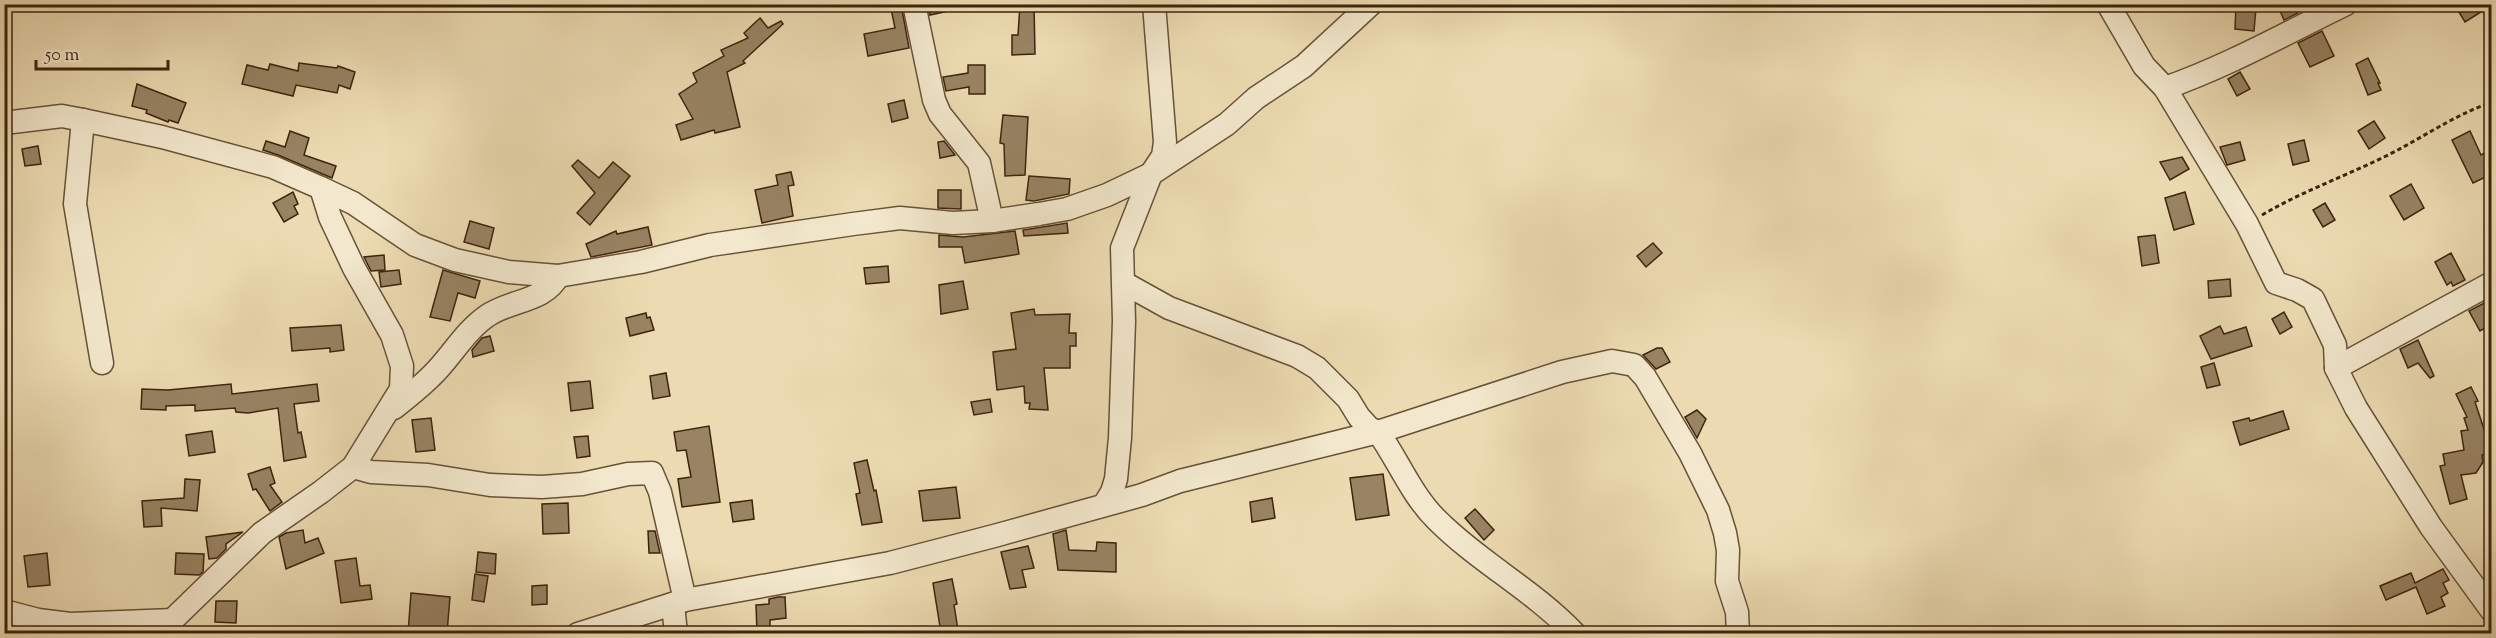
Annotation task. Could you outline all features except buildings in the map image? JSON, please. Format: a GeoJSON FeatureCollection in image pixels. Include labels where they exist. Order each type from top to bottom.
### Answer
{"type":"FeatureCollection","features":[{"type":"Feature","properties":{"kind":"street"},"geometry":{"type":"LineString","coordinates":[[914,4],[934,100],[940,114],[979,163],[992,221]]}},
{"type":"Feature","properties":{"kind":"street"},"geometry":{"type":"LineString","coordinates":[[1104,505],[1112,492],[1116,479],[1120,438],[1124,283],[1121,267],[1122,248],[1151,174],[1163,156],[1165,142],[1154,4]]}},
{"type":"Feature","properties":{"kind":"street"},"geometry":{"type":"LineString","coordinates":[[4,123],[62,116],[162,137],[273,167],[353,203],[415,245],[455,260],[509,272],[558,276],[641,262],[710,245],[900,218],[953,223],[992,221],[1067,209],[1107,195],[1151,174],[1227,124],[1256,98],[1304,66],[1371,4]]}},
{"type":"Feature","properties":{"kind":"street"},"geometry":{"type":"LineString","coordinates":[[2108,4],[2144,66],[2165,88],[2247,224],[2276,283],[2297,290],[2313,299],[2335,345],[2336,368],[2356,408],[2431,527],[2492,611]]}},
{"type":"Feature","properties":{"kind":"street"},"geometry":{"type":"LineString","coordinates":[[2165,88],[2197,77],[2269,44],[2346,4]]}},
{"type":"Feature","properties":{"kind":"street"},"geometry":{"type":"LineString","coordinates":[[83,120],[75,204],[102,363]]}},
{"type":"Feature","properties":{"kind":"street"},"geometry":{"type":"LineString","coordinates":[[4,611],[38,620],[70,624],[166,627],[262,533],[353,467],[401,389],[402,366],[392,335],[354,268],[330,217],[321,188]]}},
{"type":"Feature","properties":{"kind":"street"},"geometry":{"type":"LineString","coordinates":[[390,410],[417,390],[438,369],[476,324],[489,314],[546,290],[551,287],[558,276]]}},
{"type":"Feature","properties":{"kind":"street"},"geometry":{"type":"LineString","coordinates":[[1124,283],[1169,308],[1297,356],[1317,368],[1348,399],[1369,428],[1378,432],[1417,495],[1435,518],[1459,541],[1502,571],[1560,617],[1575,633]]}},
{"type":"Feature","properties":{"kind":"street"},"geometry":{"type":"LineString","coordinates":[[2336,368],[2492,283]]}},
{"type":"Feature","properties":{"kind":"street"},"geometry":{"type":"LineString","coordinates":[[578,633],[679,602],[890,563],[1142,495],[1180,481],[1378,432],[1562,372],[1612,361],[1634,365],[1645,377],[1690,453],[1718,510],[1728,550],[1727,581],[1737,612],[1738,633]]}},
{"type":"Feature","properties":{"kind":"street"},"geometry":{"type":"LineString","coordinates":[[353,467],[371,472],[428,475],[489,485],[542,487],[582,484],[628,474],[652,473],[660,492],[679,602],[676,633]]}},
{"type":"Feature","properties":{"kind":"path"},"geometry":{"type":"LineString","coordinates":[[2247,224],[2291,198],[2385,156],[2462,113],[2492,102]]}}]}
